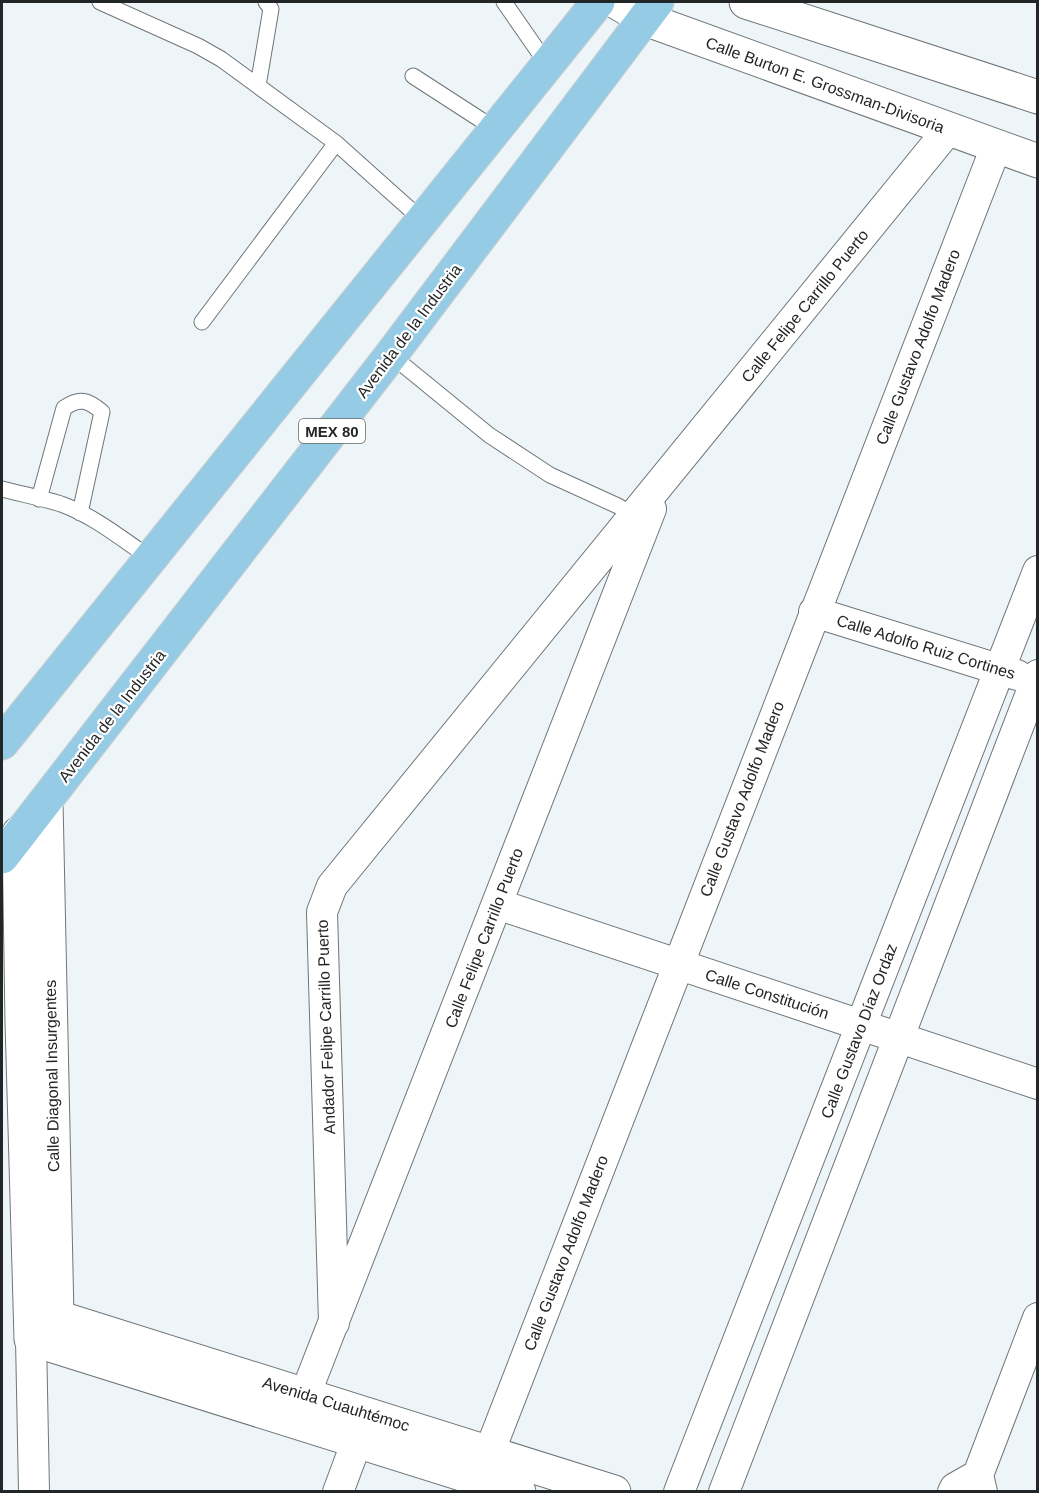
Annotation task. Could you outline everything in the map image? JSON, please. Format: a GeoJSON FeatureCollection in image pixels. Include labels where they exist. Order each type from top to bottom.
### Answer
{"type":"FeatureCollection","features":[{"type":"Feature","properties":{"kind":"main road"},"geometry":{"type":"LineString","coordinates":[[2,743],[598,2]]}},
{"type":"Feature","properties":{"kind":"main road","name":"Avenida de la Industria"},"geometry":{"type":"LineString","coordinates":[[10,845],[391,355],[651,10]]}},
{"type":"Feature","properties":{"kind":"street","name":"Calle Burton E. Grossman-Divisoria"},"geometry":{"type":"LineString","coordinates":[[616,2],[651,10],[948,130],[1038,161]]}},
{"type":"Feature","properties":{"kind":"street"},"geometry":{"type":"LineString","coordinates":[[746,2],[1038,97]]}},
{"type":"Feature","properties":{"kind":"street","name":"Calle Felipe Carrillo Puerto"},"geometry":{"type":"LineString","coordinates":[[474,712],[948,130]]}},
{"type":"Feature","properties":{"kind":"street","name":"Calle Gustavo Adolfo Madero"},"geometry":{"type":"LineString","coordinates":[[489,1453],[996,147]]}},
{"type":"Feature","properties":{"kind":"street","name":"Calle Felipe Carrillo Puerto"},"geometry":{"type":"LineString","coordinates":[[322,1410],[334,1323],[662,482]]}},
{"type":"Feature","properties":{"kind":"street","name":"Calle Gustavo Díaz Ordaz"},"geometry":{"type":"LineString","coordinates":[[679,1491],[1038,571]]}},
{"type":"Feature","properties":{"kind":"street","name":"Calle Adolfo Ruiz Cortines"},"geometry":{"type":"LineString","coordinates":[[814,612],[999,670],[1037,679]]}},
{"type":"Feature","properties":{"kind":"street"},"geometry":{"type":"LineString","coordinates":[[724,1491],[1037,679]]}},
{"type":"Feature","properties":{"kind":"street","name":"Andador Felipe Carrillo Puerto"},"geometry":{"type":"LineString","coordinates":[[334,1323],[322,912],[332,886],[474,712]]}},
{"type":"Feature","properties":{"kind":"street","name":"Calle Diagonal Insurgentes"},"geometry":{"type":"LineString","coordinates":[[46,801],[57,1317]]}},
{"type":"Feature","properties":{"kind":"street","name":"Calle Diagonal Insurgentes"},"geometry":{"type":"LineString","coordinates":[[10,845],[31,1339],[34,1491]]}},
{"type":"Feature","properties":{"kind":"street","name":"Calle Constitución"},"geometry":{"type":"LineString","coordinates":[[497,904],[1038,1084]]}},
{"type":"Feature","properties":{"kind":"street"},"geometry":{"type":"LineString","coordinates":[[31,1339],[57,1317]]}},
{"type":"Feature","properties":{"kind":"street","name":"Avenida Cuauhtémoc"},"geometry":{"type":"LineString","coordinates":[[57,1317],[322,1410],[357,1441],[519,1491]]}},
{"type":"Feature","properties":{"kind":"street"},"geometry":{"type":"LineString","coordinates":[[953,1491],[955,1488],[980,1483],[1038,1318]]}},
{"type":"Feature","properties":{"kind":"street","name":"Avenida Cuauhtémoc"},"geometry":{"type":"LineString","coordinates":[[31,1339],[489,1453],[614,1491]]}},
{"type":"Feature","properties":{"kind":"street"},"geometry":{"type":"LineString","coordinates":[[338,1491],[357,1441]]}},
{"type":"Feature","properties":{"kind":"lane"},"geometry":{"type":"LineString","coordinates":[[100,2],[128,7],[206,51],[258,86],[336,143],[422,220]]}},
{"type":"Feature","properties":{"kind":"lane"},"geometry":{"type":"LineString","coordinates":[[258,86],[271,9],[266,2]]}},
{"type":"Feature","properties":{"kind":"lane"},"geometry":{"type":"LineString","coordinates":[[504,2],[547,64]]}},
{"type":"Feature","properties":{"kind":"lane"},"geometry":{"type":"LineString","coordinates":[[413,76],[495,129]]}},
{"type":"Feature","properties":{"kind":"lane"},"geometry":{"type":"LineString","coordinates":[[202,322],[336,143]]}},
{"type":"Feature","properties":{"kind":"lane"},"geometry":{"type":"LineString","coordinates":[[391,355],[489,435],[550,475],[618,506],[634,516]]}},
{"type":"Feature","properties":{"kind":"lane"},"geometry":{"type":"LineString","coordinates":[[39,499],[64,408],[74,402],[90,402],[102,412],[80,513]]}},
{"type":"Feature","properties":{"kind":"lane"},"geometry":{"type":"LineString","coordinates":[[2,489],[62,505],[80,513],[97,521],[150,558]]}}]}
